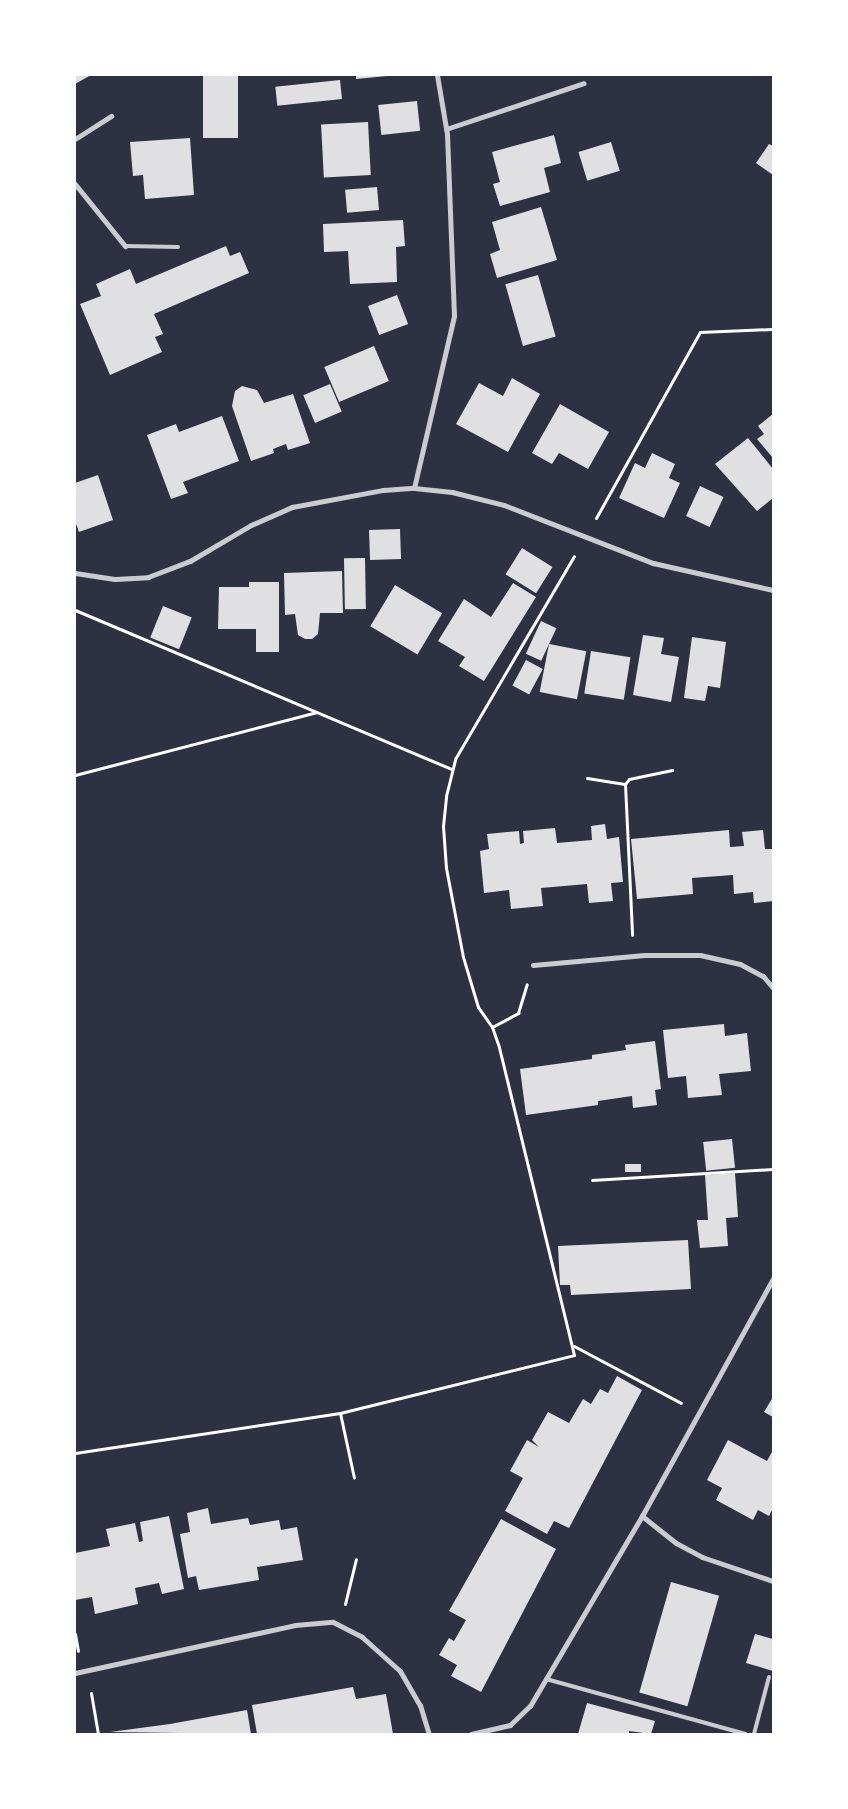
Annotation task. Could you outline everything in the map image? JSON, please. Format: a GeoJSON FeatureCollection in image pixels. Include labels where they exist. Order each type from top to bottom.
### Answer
{"type":"FeatureCollection","features":[{"type":"Feature","properties":{"kind":"street"},"geometry":{"type":"LineString","coordinates":[[414,488],[454,316],[446,129],[437,75]]}},
{"type":"Feature","properties":{"kind":"street"},"geometry":{"type":"LineString","coordinates":[[446,129],[584,83]]}},
{"type":"Feature","properties":{"kind":"street"},"geometry":{"type":"LineString","coordinates":[[75,139],[110,116]]}},
{"type":"Feature","properties":{"kind":"street"},"geometry":{"type":"LineString","coordinates":[[75,184],[125,246]]}},
{"type":"Feature","properties":{"kind":"street"},"geometry":{"type":"LineString","coordinates":[[75,573],[115,579],[148,577],[190,561],[251,525],[292,508],[384,490],[414,488],[452,492],[504,505],[584,539],[684,572],[773,590]]}},
{"type":"Feature","properties":{"kind":"street"},"geometry":{"type":"LineString","coordinates":[[533,965],[633,956],[682,954],[724,959],[752,969],[773,988]]}},
{"type":"Feature","properties":{"kind":"street"},"geometry":{"type":"LineString","coordinates":[[471,1734],[501,1729],[518,1721],[546,1679],[642,1516],[773,1279]]}},
{"type":"Feature","properties":{"kind":"street"},"geometry":{"type":"LineString","coordinates":[[642,1516],[676,1543],[702,1557],[773,1581]]}},
{"type":"Feature","properties":{"kind":"street"},"geometry":{"type":"LineString","coordinates":[[75,1673],[311,1622],[340,1624],[362,1637],[400,1671],[420,1704],[429,1734]]}},
{"type":"Feature","properties":{"kind":"lane"},"geometry":{"type":"LineString","coordinates":[[125,246],[178,247]]}},
{"type":"Feature","properties":{"kind":"lane"},"geometry":{"type":"LineString","coordinates":[[754,1734],[769,1677]]}},
{"type":"Feature","properties":{"kind":"lane"},"geometry":{"type":"LineString","coordinates":[[546,1679],[746,1734]]}},
{"type":"Feature","properties":{"kind":"path"},"geometry":{"type":"LineString","coordinates":[[75,1453],[340,1413],[571,1357],[574,1346],[492,1027],[478,1007],[463,957],[446,868],[443,826],[452,769],[464,742],[584,539],[700,332],[773,329]]}},
{"type":"Feature","properties":{"kind":"path"},"geometry":{"type":"LineString","coordinates":[[75,610],[452,769]]}},
{"type":"Feature","properties":{"kind":"path"},"geometry":{"type":"LineString","coordinates":[[75,775],[316,712]]}},
{"type":"Feature","properties":{"kind":"path"},"geometry":{"type":"LineString","coordinates":[[633,956],[625,784],[629,779],[672,770]]}},
{"type":"Feature","properties":{"kind":"path"},"geometry":{"type":"LineString","coordinates":[[587,778],[625,784]]}},
{"type":"Feature","properties":{"kind":"path"},"geometry":{"type":"LineString","coordinates":[[492,1027],[518,1013],[533,965]]}},
{"type":"Feature","properties":{"kind":"path"},"geometry":{"type":"LineString","coordinates":[[592,1180],[773,1168]]}},
{"type":"Feature","properties":{"kind":"path"},"geometry":{"type":"LineString","coordinates":[[574,1346],[700,1413]]}},
{"type":"Feature","properties":{"kind":"path"},"geometry":{"type":"LineString","coordinates":[[340,1413],[354,1478]]}},
{"type":"Feature","properties":{"kind":"path"},"geometry":{"type":"LineString","coordinates":[[340,1624],[356,1559]]}},
{"type":"Feature","properties":{"kind":"path"},"geometry":{"type":"LineString","coordinates":[[87,1671],[98,1734]]}},
{"type":"Feature","properties":{"kind":"building"},"geometry":{"type":"Polygon","coordinates":[[[75,75],[91,75],[75,84],[75,75]]]}},
{"type":"Feature","properties":{"kind":"building"},"geometry":{"type":"Polygon","coordinates":[[[203,75],[238,75],[238,138],[203,138],[203,75]]]}},
{"type":"Feature","properties":{"kind":"building"},"geometry":{"type":"Polygon","coordinates":[[[356,75],[387,75],[387,76],[356,79],[356,75]]]}},
{"type":"Feature","properties":{"kind":"building"},"geometry":{"type":"Polygon","coordinates":[[[340,80],[342,99],[277,106],[275,87],[340,80]]]}},
{"type":"Feature","properties":{"kind":"building"},"geometry":{"type":"Polygon","coordinates":[[[417,101],[420,131],[381,135],[378,105],[417,101]]]}},
{"type":"Feature","properties":{"kind":"building"},"geometry":{"type":"Polygon","coordinates":[[[368,122],[371,175],[324,177],[321,124],[368,122]]]}},
{"type":"Feature","properties":{"kind":"building"},"geometry":{"type":"Polygon","coordinates":[[[554,135],[561,163],[544,168],[550,192],[500,206],[493,184],[500,182],[492,152],[554,135]]]}},
{"type":"Feature","properties":{"kind":"building"},"geometry":{"type":"Polygon","coordinates":[[[190,138],[194,195],[145,199],[143,175],[133,176],[130,142],[190,138]]]}},
{"type":"Feature","properties":{"kind":"building"},"geometry":{"type":"Polygon","coordinates":[[[611,142],[620,171],[587,181],[578,152],[611,142]]]}},
{"type":"Feature","properties":{"kind":"building"},"geometry":{"type":"Polygon","coordinates":[[[769,144],[773,146],[773,175],[756,163],[769,144]]]}},
{"type":"Feature","properties":{"kind":"building"},"geometry":{"type":"Polygon","coordinates":[[[377,187],[379,210],[347,213],[345,190],[377,187]]]}},
{"type":"Feature","properties":{"kind":"building"},"geometry":{"type":"Polygon","coordinates":[[[541,207],[557,260],[497,278],[490,254],[500,250],[492,222],[541,207]]]}},
{"type":"Feature","properties":{"kind":"building"},"geometry":{"type":"Polygon","coordinates":[[[403,220],[405,246],[396,247],[397,282],[350,284],[348,251],[324,252],[323,224],[403,220]]]}},
{"type":"Feature","properties":{"kind":"building"},"geometry":{"type":"Polygon","coordinates":[[[226,246],[230,256],[240,252],[249,273],[154,314],[163,334],[155,337],[162,352],[110,375],[80,304],[101,296],[96,284],[130,269],[136,284],[226,246]]]}},
{"type":"Feature","properties":{"kind":"building"},"geometry":{"type":"Polygon","coordinates":[[[538,275],[556,337],[523,346],[505,284],[538,275]]]}},
{"type":"Feature","properties":{"kind":"building"},"geometry":{"type":"Polygon","coordinates":[[[397,295],[408,324],[379,335],[368,306],[397,295]]]}},
{"type":"Feature","properties":{"kind":"building"},"geometry":{"type":"Polygon","coordinates":[[[374,346],[389,381],[339,402],[324,367],[374,346]]]}},
{"type":"Feature","properties":{"kind":"building"},"geometry":{"type":"Polygon","coordinates":[[[512,378],[540,394],[508,452],[456,424],[479,383],[503,396],[512,378]]]}},
{"type":"Feature","properties":{"kind":"building"},"geometry":{"type":"Polygon","coordinates":[[[330,384],[342,412],[315,423],[303,395],[330,384]]]}},
{"type":"Feature","properties":{"kind":"building"},"geometry":{"type":"Polygon","coordinates":[[[242,386],[257,390],[264,403],[293,394],[310,443],[288,450],[286,444],[273,449],[274,453],[251,461],[232,406],[235,391],[242,386]]]}},
{"type":"Feature","properties":{"kind":"building"},"geometry":{"type":"Polygon","coordinates":[[[560,404],[609,432],[588,469],[559,453],[552,464],[532,453],[560,404]]]}},
{"type":"Feature","properties":{"kind":"building"},"geometry":{"type":"Polygon","coordinates":[[[773,414],[773,458],[757,439],[764,434],[758,426],[773,414]]]}},
{"type":"Feature","properties":{"kind":"building"},"geometry":{"type":"Polygon","coordinates":[[[222,416],[239,461],[183,482],[188,493],[171,499],[147,435],[176,424],[179,432],[222,416]]]}},
{"type":"Feature","properties":{"kind":"building"},"geometry":{"type":"Polygon","coordinates":[[[748,438],[773,469],[773,498],[757,511],[715,464],[748,438]]]}},
{"type":"Feature","properties":{"kind":"building"},"geometry":{"type":"Polygon","coordinates":[[[652,453],[675,464],[669,478],[680,483],[664,518],[619,498],[635,463],[645,468],[652,453]]]}},
{"type":"Feature","properties":{"kind":"building"},"geometry":{"type":"Polygon","coordinates":[[[98,475],[113,520],[79,532],[75,521],[75,483],[98,475]]]}},
{"type":"Feature","properties":{"kind":"building"},"geometry":{"type":"Polygon","coordinates":[[[700,486],[724,497],[710,527],[686,516],[700,486]]]}},
{"type":"Feature","properties":{"kind":"building"},"geometry":{"type":"Polygon","coordinates":[[[400,529],[401,559],[370,560],[369,530],[400,529]]]}},
{"type":"Feature","properties":{"kind":"building"},"geometry":{"type":"Polygon","coordinates":[[[522,548],[553,567],[536,593],[506,574],[522,548]]]}},
{"type":"Feature","properties":{"kind":"building"},"geometry":{"type":"Polygon","coordinates":[[[344,558],[365,558],[366,609],[345,609],[344,558]]]}},
{"type":"Feature","properties":{"kind":"building"},"geometry":{"type":"Polygon","coordinates":[[[342,571],[343,613],[320,613],[318,634],[312,639],[305,639],[298,635],[295,614],[285,615],[284,573],[342,571]]]}},
{"type":"Feature","properties":{"kind":"building"},"geometry":{"type":"Polygon","coordinates":[[[249,582],[279,582],[279,652],[256,652],[256,629],[218,629],[219,587],[249,587],[249,582]]]}},
{"type":"Feature","properties":{"kind":"building"},"geometry":{"type":"Polygon","coordinates":[[[513,583],[536,597],[484,681],[459,666],[465,657],[438,641],[464,599],[491,617],[513,583]]]}},
{"type":"Feature","properties":{"kind":"building"},"geometry":{"type":"Polygon","coordinates":[[[395,585],[442,613],[417,654],[370,626],[395,585]]]}},
{"type":"Feature","properties":{"kind":"building"},"geometry":{"type":"Polygon","coordinates":[[[163,606],[192,618],[179,649],[150,638],[163,606]]]}},
{"type":"Feature","properties":{"kind":"building"},"geometry":{"type":"Polygon","coordinates":[[[541,621],[556,628],[541,661],[526,654],[541,621]]]}},
{"type":"Feature","properties":{"kind":"building"},"geometry":{"type":"Polygon","coordinates":[[[643,635],[664,638],[661,654],[679,657],[671,702],[633,695],[643,635]]]}},
{"type":"Feature","properties":{"kind":"building"},"geometry":{"type":"Polygon","coordinates":[[[692,637],[726,642],[720,688],[708,686],[705,701],[684,698],[692,637]]]}},
{"type":"Feature","properties":{"kind":"building"},"geometry":{"type":"Polygon","coordinates":[[[549,644],[586,651],[577,699],[540,692],[549,644]]]}},
{"type":"Feature","properties":{"kind":"building"},"geometry":{"type":"Polygon","coordinates":[[[591,651],[631,657],[624,700],[584,693],[591,651]]]}},
{"type":"Feature","properties":{"kind":"building"},"geometry":{"type":"Polygon","coordinates":[[[526,660],[543,669],[529,695],[512,686],[526,660]]]}},
{"type":"Feature","properties":{"kind":"building"},"geometry":{"type":"Polygon","coordinates":[[[605,824],[607,839],[619,837],[623,882],[611,883],[613,901],[589,903],[587,884],[541,888],[543,906],[511,909],[509,890],[484,893],[480,851],[489,849],[487,834],[519,831],[520,844],[524,843],[523,831],[555,828],[557,843],[592,840],[591,826],[605,824]]]}},
{"type":"Feature","properties":{"kind":"building"},"geometry":{"type":"Polygon","coordinates":[[[729,830],[730,847],[744,846],[742,832],[763,830],[765,849],[773,849],[773,901],[754,903],[753,892],[734,894],[733,875],[692,878],[693,894],[637,899],[631,839],[729,830]]]}},
{"type":"Feature","properties":{"kind":"building"},"geometry":{"type":"Polygon","coordinates":[[[724,1024],[725,1036],[747,1033],[751,1071],[719,1074],[722,1095],[688,1098],[686,1076],[668,1078],[663,1030],[724,1024]]]}},
{"type":"Feature","properties":{"kind":"building"},"geometry":{"type":"Polygon","coordinates":[[[655,1041],[661,1089],[655,1090],[657,1105],[633,1108],[632,1096],[598,1101],[598,1105],[526,1115],[520,1069],[592,1059],[592,1055],[626,1050],[625,1045],[655,1041]]]}},
{"type":"Feature","properties":{"kind":"building"},"geometry":{"type":"Polygon","coordinates":[[[732,1139],[735,1168],[706,1171],[703,1142],[732,1139]]]}},
{"type":"Feature","properties":{"kind":"building"},"geometry":{"type":"Polygon","coordinates":[[[625,1164],[641,1164],[641,1172],[625,1172],[625,1164]]]}},
{"type":"Feature","properties":{"kind":"building"},"geometry":{"type":"Polygon","coordinates":[[[735,1173],[738,1217],[726,1218],[728,1246],[700,1248],[697,1220],[708,1220],[705,1175],[735,1173]]]}},
{"type":"Feature","properties":{"kind":"building"},"geometry":{"type":"Polygon","coordinates":[[[688,1240],[691,1289],[571,1295],[570,1285],[560,1285],[558,1246],[688,1240]]]}},
{"type":"Feature","properties":{"kind":"building"},"geometry":{"type":"Polygon","coordinates":[[[617,1376],[642,1390],[569,1528],[554,1521],[547,1534],[505,1511],[523,1478],[510,1471],[527,1440],[539,1447],[532,1440],[548,1412],[569,1423],[583,1399],[591,1404],[600,1389],[608,1393],[617,1376]]]}},
{"type":"Feature","properties":{"kind":"building"},"geometry":{"type":"Polygon","coordinates":[[[773,1397],[773,1417],[764,1412],[773,1397]]]}},
{"type":"Feature","properties":{"kind":"building"},"geometry":{"type":"Polygon","coordinates":[[[728,1440],[767,1461],[773,1450],[773,1508],[769,1516],[758,1510],[753,1520],[716,1500],[722,1488],[707,1480],[728,1440]]]}},
{"type":"Feature","properties":{"kind":"building"},"geometry":{"type":"Polygon","coordinates":[[[208,1508],[211,1524],[248,1518],[250,1525],[279,1520],[281,1530],[297,1527],[303,1560],[257,1567],[259,1580],[199,1590],[196,1576],[188,1578],[180,1534],[190,1532],[187,1513],[208,1508]]]}},
{"type":"Feature","properties":{"kind":"building"},"geometry":{"type":"Polygon","coordinates":[[[169,1516],[184,1589],[162,1594],[159,1583],[135,1588],[138,1604],[95,1614],[92,1597],[75,1600],[75,1553],[110,1546],[106,1529],[135,1523],[139,1542],[143,1541],[140,1522],[169,1516]]]}},
{"type":"Feature","properties":{"kind":"building"},"geometry":{"type":"Polygon","coordinates":[[[501,1519],[556,1549],[481,1692],[451,1676],[457,1665],[439,1655],[449,1638],[454,1641],[466,1620],[449,1611],[501,1519]]]}},
{"type":"Feature","properties":{"kind":"building"},"geometry":{"type":"Polygon","coordinates":[[[671,1582],[719,1596],[687,1706],[639,1693],[671,1582]]]}},
{"type":"Feature","properties":{"kind":"building"},"geometry":{"type":"Polygon","coordinates":[[[755,1634],[773,1639],[773,1671],[746,1663],[755,1634]]]}},
{"type":"Feature","properties":{"kind":"building"},"geometry":{"type":"Polygon","coordinates":[[[353,1687],[356,1699],[386,1694],[393,1734],[257,1734],[252,1705],[353,1687]]]}},
{"type":"Feature","properties":{"kind":"building"},"geometry":{"type":"Polygon","coordinates":[[[587,1703],[655,1721],[651,1734],[629,1731],[629,1734],[578,1734],[587,1703]]]}},
{"type":"Feature","properties":{"kind":"building"},"geometry":{"type":"Polygon","coordinates":[[[247,1710],[251,1734],[110,1732],[170,1724],[247,1710]]]}}]}
